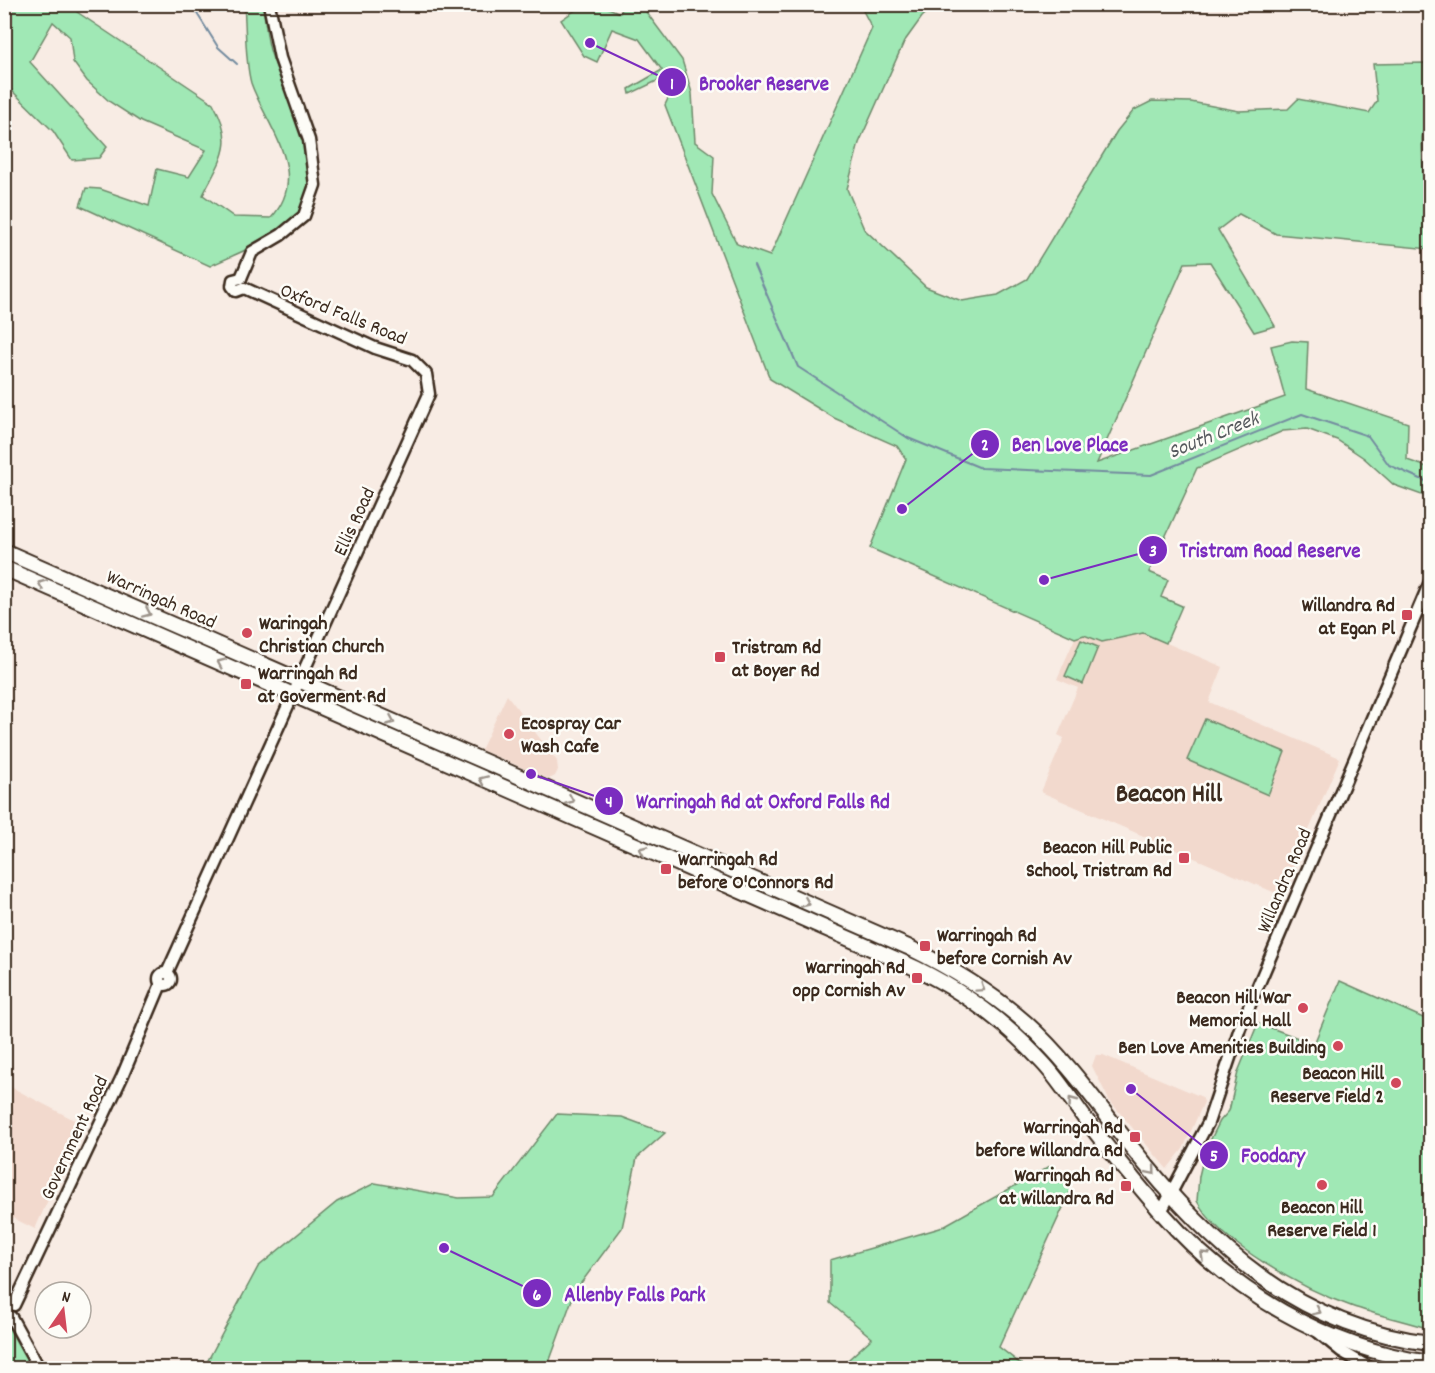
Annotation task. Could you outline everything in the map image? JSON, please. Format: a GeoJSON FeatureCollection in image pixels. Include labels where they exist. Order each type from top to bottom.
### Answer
{"type":"FeatureCollection","features":[{"type":"Feature","properties":{"kind":"highway","name":"Warringah Road"},"geometry":{"type":"LineString","coordinates":[[4,551],[908,947],[962,975],[1007,1007],[1048,1044],[1171,1193],[1227,1249],[1266,1281],[1333,1319],[1396,1338],[1431,1343]]}},
{"type":"Feature","properties":{"kind":"highway","name":"Warringah Road"},"geometry":{"type":"LineString","coordinates":[[4,568],[917,968],[961,992],[998,1019],[1046,1065],[1089,1124],[1161,1212],[1213,1263],[1279,1311],[1315,1329],[1389,1362],[1431,1365]]}},
{"type":"Feature","properties":{"kind":"highway"},"geometry":{"type":"LineString","coordinates":[[1389,1362],[1396,1338]]}},
{"type":"Feature","properties":{"kind":"street","name":"Oxford Falls Road"},"geometry":{"type":"LineString","coordinates":[[269,4],[280,58],[309,140],[315,185],[304,216],[281,235],[252,252],[243,283],[375,348],[412,360],[426,374]]}},
{"type":"Feature","properties":{"kind":"street","name":"Ellis Road"},"geometry":{"type":"LineString","coordinates":[[293,695],[423,413],[429,394],[426,374]]}},
{"type":"Feature","properties":{"kind":"street","name":"Willandra Road"},"geometry":{"type":"LineString","coordinates":[[1161,1212],[1208,1123],[1240,1028],[1431,582]]}},
{"type":"Feature","properties":{"kind":"street","name":"Government Road"},"geometry":{"type":"LineString","coordinates":[[8,1317],[17,1311],[9,1305],[122,1077],[161,984],[166,985],[171,982],[171,976],[167,973],[293,695]]}},
{"type":"Feature","properties":{"kind":"street"},"geometry":{"type":"LineString","coordinates":[[8,1317],[39,1368]]}},
{"type":"Feature","properties":{"kind":"street","name":"Warringah Road"},"geometry":{"type":"LineString","coordinates":[[1315,1329],[1341,1351],[1370,1368]]}},
{"type":"Feature","properties":{"kind":"street"},"geometry":{"type":"LineString","coordinates":[[1425,1368],[1431,1365]]}},
{"type":"Feature","properties":{"kind":"shaded area"},"geometry":{"type":"Polygon","coordinates":[[[1143,633],[1223,667],[1209,702],[1340,758],[1282,893],[1278,894],[1041,792],[1064,738],[1058,735],[1078,688],[1057,679],[1075,638],[1083,635],[1102,642],[1143,633]]]}},
{"type":"Feature","properties":{"kind":"shaded area","name":"Ecospray Car Wash Cafe"},"geometry":{"type":"Polygon","coordinates":[[[507,695],[557,761],[558,770],[555,776],[549,779],[481,750],[507,695]]]}},
{"type":"Feature","properties":{"kind":"shaded area"},"geometry":{"type":"Polygon","coordinates":[[[1096,1055],[1103,1055],[1202,1097],[1204,1102],[1183,1149],[1167,1169],[1109,1100],[1092,1066],[1096,1055]]]}},
{"type":"Feature","properties":{"kind":"shaded area"},"geometry":{"type":"Polygon","coordinates":[[[5,1084],[82,1124],[35,1229],[9,1216],[5,1227],[5,1084]]]}},
{"type":"Feature","properties":{"kind":"green space"},"geometry":{"type":"Polygon","coordinates":[[[4,5],[78,5],[77,12],[213,103],[224,129],[224,150],[203,195],[234,217],[271,218],[283,201],[287,184],[287,167],[275,133],[251,83],[244,5],[263,5],[270,50],[302,134],[307,157],[309,179],[305,200],[294,220],[278,233],[210,266],[80,206],[86,188],[100,189],[149,206],[157,169],[189,177],[206,150],[141,122],[110,102],[87,81],[73,62],[70,37],[53,22],[30,62],[107,147],[99,158],[72,160],[53,131],[5,84],[4,5]]]}},
{"type":"Feature","properties":{"kind":"green space"},"geometry":{"type":"Polygon","coordinates":[[[583,5],[602,5],[620,13],[624,5],[641,5],[682,60],[692,93],[695,142],[714,156],[712,194],[737,244],[770,256],[872,28],[860,5],[935,5],[922,17],[904,42],[859,143],[847,189],[864,229],[926,287],[962,301],[998,295],[1027,279],[1117,131],[1134,110],[1152,101],[1191,102],[1239,111],[1288,109],[1298,99],[1369,113],[1377,101],[1373,64],[1425,63],[1429,104],[1422,138],[1423,174],[1430,194],[1430,249],[1276,234],[1239,214],[1218,230],[1275,326],[1254,332],[1210,262],[1185,263],[1097,463],[1285,397],[1271,346],[1292,341],[1308,342],[1306,389],[1408,423],[1407,460],[1430,468],[1430,498],[1394,485],[1364,458],[1337,440],[1307,429],[1283,431],[1197,468],[1149,572],[1168,580],[1161,597],[1182,606],[1166,643],[1143,633],[1102,642],[1084,635],[1075,638],[870,548],[906,459],[897,446],[834,418],[770,379],[665,105],[672,90],[665,77],[630,94],[629,89],[662,70],[639,39],[612,29],[597,62],[584,56],[561,20],[583,5]]]}},
{"type":"Feature","properties":{"kind":"green space"},"geometry":{"type":"Polygon","coordinates":[[[1081,640],[1098,647],[1083,684],[1065,676],[1081,640]]]}},
{"type":"Feature","properties":{"kind":"green space"},"geometry":{"type":"Polygon","coordinates":[[[1205,719],[1285,752],[1268,795],[1187,760],[1205,719]]]}},
{"type":"Feature","properties":{"kind":"green space"},"geometry":{"type":"Polygon","coordinates":[[[1340,981],[1430,1021],[1430,1329],[1351,1306],[1288,1277],[1265,1264],[1224,1233],[1208,1217],[1197,1201],[1199,1176],[1205,1151],[1220,1121],[1229,1111],[1238,1072],[1258,1023],[1314,1044],[1340,981]]]}},
{"type":"Feature","properties":{"kind":"green space"},"geometry":{"type":"Polygon","coordinates":[[[557,1114],[622,1117],[665,1133],[637,1158],[622,1228],[575,1291],[547,1368],[206,1368],[206,1364],[258,1267],[337,1202],[375,1183],[459,1198],[493,1197],[557,1114]]]}},
{"type":"Feature","properties":{"kind":"green space"},"geometry":{"type":"Polygon","coordinates":[[[1052,1165],[1071,1190],[999,1347],[1026,1368],[839,1368],[872,1338],[830,1303],[830,1260],[940,1228],[1052,1165]]]}},
{"type":"Feature","properties":{"kind":"green space"},"geometry":{"type":"Polygon","coordinates":[[[5,1321],[31,1368],[5,1368],[5,1321]]]}},
{"type":"Feature","properties":{"kind":"waterway"},"geometry":{"type":"LineString","coordinates":[[191,4],[218,47],[237,64]]}},
{"type":"Feature","properties":{"kind":"waterway","name":"South Creek"},"geometry":{"type":"LineString","coordinates":[[754,265],[798,367],[908,438],[981,468],[1151,475],[1302,414],[1368,436],[1389,465],[1430,483]]}},
{"type":"Feature","properties":{"kind":"place","name":"Brooker Reserve"},"geometry":{"type":"Point","coordinates":[590,43]}},
{"type":"Feature","properties":{"kind":"place","name":"Ben Love Place"},"geometry":{"type":"Point","coordinates":[902,509]}},
{"type":"Feature","properties":{"kind":"place","name":"Tristram Road Reserve"},"geometry":{"type":"Point","coordinates":[1044,580]}},
{"type":"Feature","properties":{"kind":"place","name":"Willandra Rd at Egan Pl"},"geometry":{"type":"Point","coordinates":[1407,615]}},
{"type":"Feature","properties":{"kind":"place","name":"Waringah Christian Church"},"geometry":{"type":"Point","coordinates":[247,633]}},
{"type":"Feature","properties":{"kind":"place","name":"Tristram Rd at Boyer Rd"},"geometry":{"type":"Point","coordinates":[720,657]}},
{"type":"Feature","properties":{"kind":"place","name":"Warringah Rd at Goverment Rd"},"geometry":{"type":"Point","coordinates":[246,684]}},
{"type":"Feature","properties":{"kind":"place","name":"Ecospray Car Wash Cafe"},"geometry":{"type":"Point","coordinates":[509,734]}},
{"type":"Feature","properties":{"kind":"place","name":"Warringah Rd at Oxford Falls Rd"},"geometry":{"type":"Point","coordinates":[531,774]}},
{"type":"Feature","properties":{"kind":"place","name":"Beacon Hill Public School, Tristram Rd"},"geometry":{"type":"Point","coordinates":[1184,858]}},
{"type":"Feature","properties":{"kind":"place","name":"Warringah Rd before O'Connors Rd"},"geometry":{"type":"Point","coordinates":[666,869]}},
{"type":"Feature","properties":{"kind":"place","name":"Warringah Rd before Cornish Av"},"geometry":{"type":"Point","coordinates":[925,946]}},
{"type":"Feature","properties":{"kind":"place","name":"Warringah Rd opp Cornish Av"},"geometry":{"type":"Point","coordinates":[917,978]}},
{"type":"Feature","properties":{"kind":"place","name":"Beacon Hill War Memorial Hall"},"geometry":{"type":"Point","coordinates":[1303,1008]}},
{"type":"Feature","properties":{"kind":"place","name":"Ben Love Amenities Building"},"geometry":{"type":"Point","coordinates":[1338,1046]}},
{"type":"Feature","properties":{"kind":"place","name":"Beacon Hill Reserve Field 2"},"geometry":{"type":"Point","coordinates":[1396,1083]}},
{"type":"Feature","properties":{"kind":"place","name":"Foodary"},"geometry":{"type":"Point","coordinates":[1131,1089]}},
{"type":"Feature","properties":{"kind":"place","name":"Warringah Rd before Willandra Rd"},"geometry":{"type":"Point","coordinates":[1135,1137]}},
{"type":"Feature","properties":{"kind":"place","name":"Beacon Hill Reserve Field 1"},"geometry":{"type":"Point","coordinates":[1322,1185]}},
{"type":"Feature","properties":{"kind":"place","name":"Warringah Rd at Willandra Rd"},"geometry":{"type":"Point","coordinates":[1126,1186]}},
{"type":"Feature","properties":{"kind":"place","name":"Allenby Falls Park"},"geometry":{"type":"Point","coordinates":[444,1248]}},
{"type":"Feature","properties":{"kind":"district","name":"Beacon Hill"},"geometry":{"type":"Point","coordinates":[1169,792]}}]}
